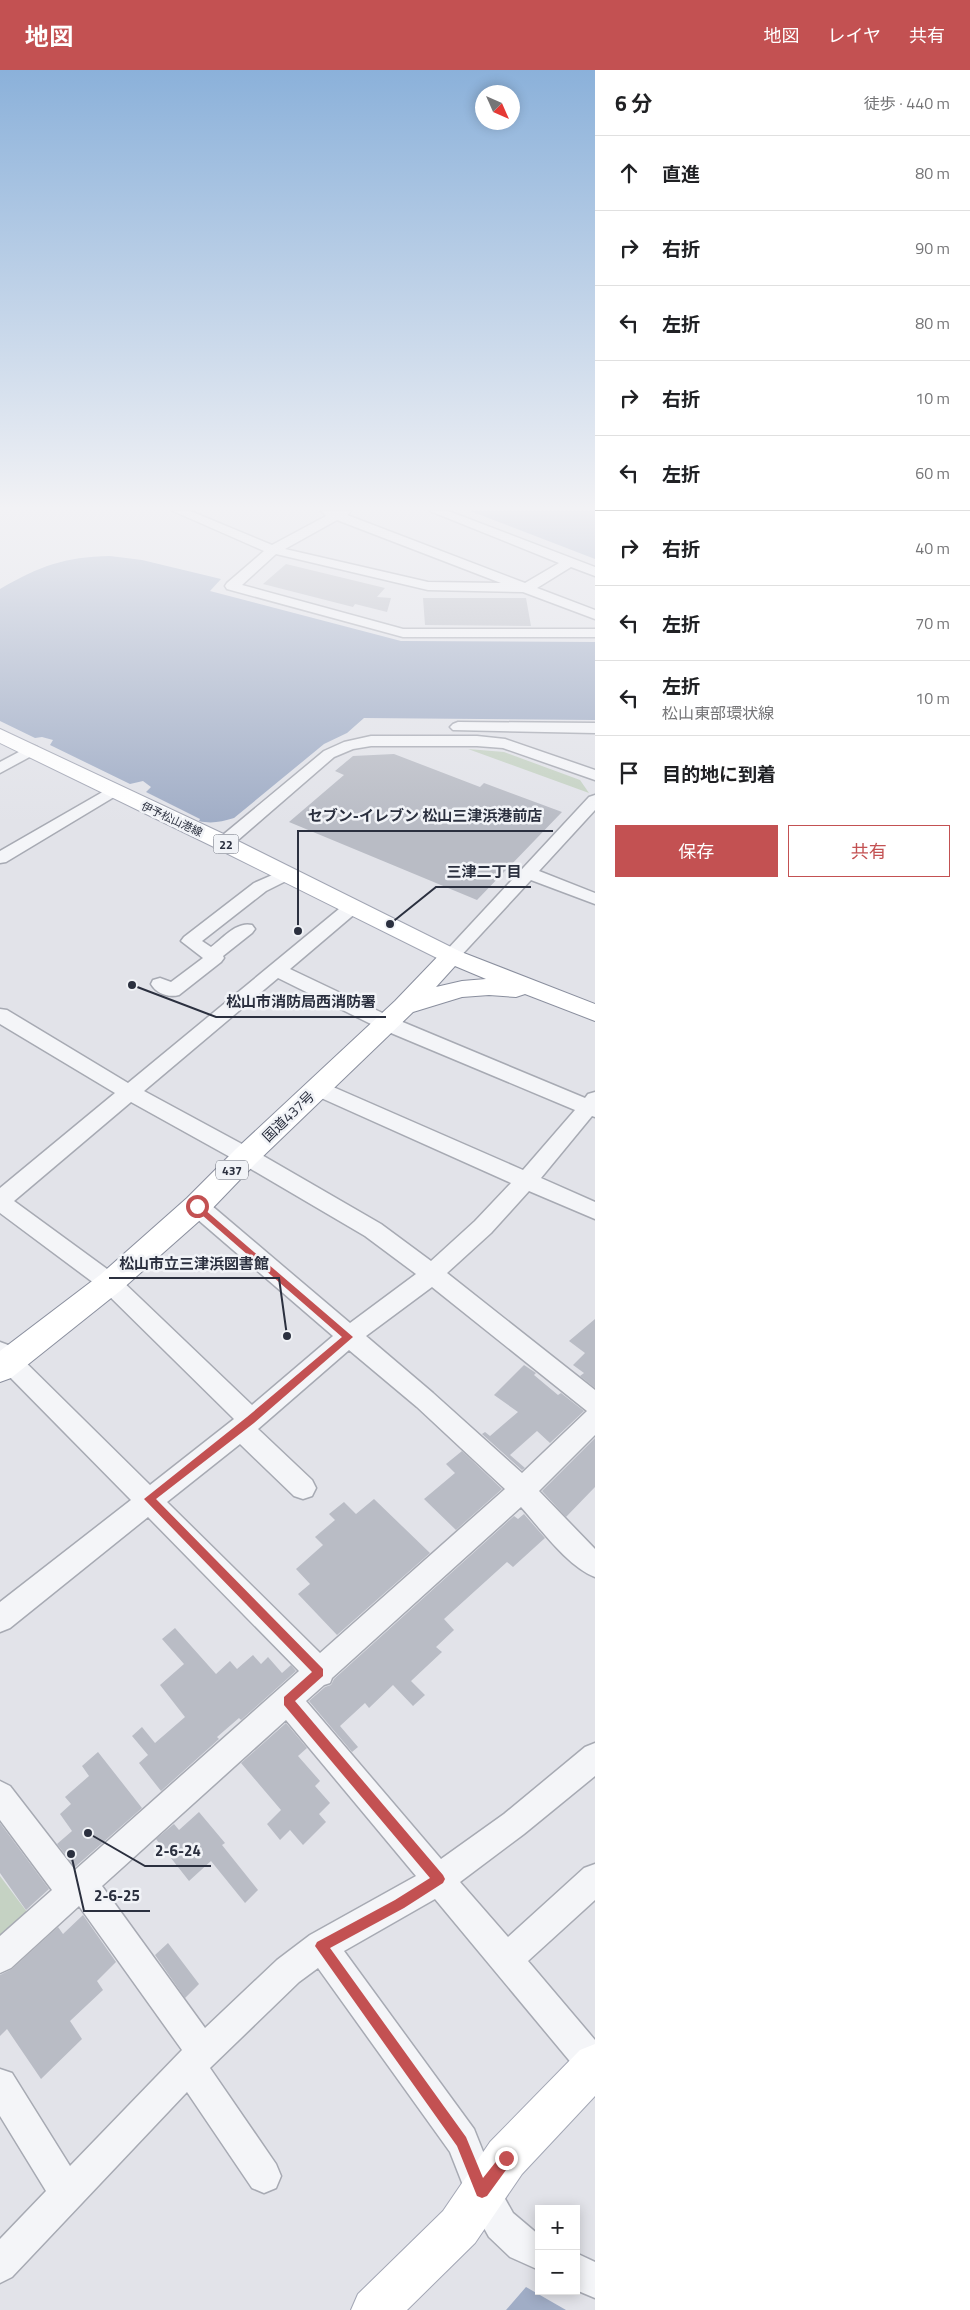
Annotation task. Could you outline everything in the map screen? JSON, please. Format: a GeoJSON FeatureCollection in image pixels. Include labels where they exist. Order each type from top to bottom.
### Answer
{"type":"FeatureCollection","features":[{"type":"Feature","properties":{"kind":"main road","name":"伊予松山港線"},"geometry":{"type":"LineString","coordinates":[[0,735],[113,791],[224,842],[351,908],[451,956]]}},
{"type":"Feature","properties":{"kind":"main road"},"geometry":{"type":"LineString","coordinates":[[451,956],[595,1013]]}},
{"type":"Feature","properties":{"kind":"main road","name":"国道437号"},"geometry":{"type":"LineString","coordinates":[[4,1361],[110,1283],[197,1206],[246,1156],[395,1015],[451,956]]}},
{"type":"Feature","properties":{"kind":"main road"},"geometry":{"type":"LineString","coordinates":[[395,1015],[434,995],[468,988],[508,987],[544,994]]}},
{"type":"Feature","properties":{"kind":"main road"},"geometry":{"type":"LineString","coordinates":[[374,2310],[459,2227],[506,2158],[595,2065]]}},
{"type":"Feature","properties":{"kind":"street"},"geometry":{"type":"LineString","coordinates":[[339,616],[403,633],[595,633]]}},
{"type":"Feature","properties":{"kind":"street"},"geometry":{"type":"LineString","coordinates":[[367,727],[595,728]]}},
{"type":"Feature","properties":{"kind":"street"},"geometry":{"type":"LineString","coordinates":[[505,744],[506,728]]}},
{"type":"Feature","properties":{"kind":"street"},"geometry":{"type":"LineString","coordinates":[[224,842],[329,754],[349,745],[371,741],[477,741],[505,744],[595,775]]}},
{"type":"Feature","properties":{"kind":"street"},"geometry":{"type":"LineString","coordinates":[[0,768],[32,750]]}},
{"type":"Feature","properties":{"kind":"street"},"geometry":{"type":"LineString","coordinates":[[0,858],[113,791]]}},
{"type":"Feature","properties":{"kind":"street"},"geometry":{"type":"LineString","coordinates":[[451,956],[595,800]]}},
{"type":"Feature","properties":{"kind":"street"},"geometry":{"type":"LineString","coordinates":[[528,873],[595,899]]}},
{"type":"Feature","properties":{"kind":"street"},"geometry":{"type":"LineString","coordinates":[[160,984],[172,991],[215,958],[190,941],[260,887],[286,874]]}},
{"type":"Feature","properties":{"kind":"street"},"geometry":{"type":"LineString","coordinates":[[303,1488],[245,1424],[110,1283],[0,1201],[351,908]]}},
{"type":"Feature","properties":{"kind":"street"},"geometry":{"type":"LineString","coordinates":[[212,955],[246,929]]}},
{"type":"Feature","properties":{"kind":"street"},"geometry":{"type":"LineString","coordinates":[[0,1619],[245,1424],[348,1337],[432,1274],[483,1227],[593,1105],[395,1015],[277,970]]}},
{"type":"Feature","properties":{"kind":"street"},"geometry":{"type":"LineString","coordinates":[[0,1015],[130,1093],[246,1156],[373,1230],[432,1274],[595,1404]]}},
{"type":"Feature","properties":{"kind":"street"},"geometry":{"type":"LineString","coordinates":[[317,1088],[595,1211]]}},
{"type":"Feature","properties":{"kind":"street"},"geometry":{"type":"LineString","coordinates":[[197,1206],[348,1337],[425,1400],[522,1490],[577,1550],[595,1565]]}},
{"type":"Feature","properties":{"kind":"street"},"geometry":{"type":"LineString","coordinates":[[4,1361],[149,1499],[320,1673]]}},
{"type":"Feature","properties":{"kind":"street"},"geometry":{"type":"LineString","coordinates":[[0,1957],[320,1673],[522,1490],[595,1419]]}},
{"type":"Feature","properties":{"kind":"street"},"geometry":{"type":"LineString","coordinates":[[288,1701],[595,2065]]}},
{"type":"Feature","properties":{"kind":"street"},"geometry":{"type":"LineString","coordinates":[[0,2265],[196,2059],[288,1971],[321,1946],[399,1904],[439,1879],[514,1824],[595,1757]]}},
{"type":"Feature","properties":{"kind":"street"},"geometry":{"type":"LineString","coordinates":[[0,1796],[77,1887],[196,2059],[264,2176]]}},
{"type":"Feature","properties":{"kind":"street"},"geometry":{"type":"LineString","coordinates":[[507,1959],[595,1879]]}},
{"type":"Feature","properties":{"kind":"street"},"geometry":{"type":"LineString","coordinates":[[321,1946],[462,2141],[482,2191],[501,2225],[522,2245],[535,2251]]}},
{"type":"Feature","properties":{"kind":"street"},"geometry":{"type":"LineString","coordinates":[[0,2085],[68,2194]]}},
{"type":"Feature","properties":{"kind":"street"},"geometry":{"type":"LineString","coordinates":[[580,2273],[595,2280]]}},
{"type":"Feature","properties":{"kind":"green space"},"geometry":{"type":"Polygon","coordinates":[[[468,749],[504,752],[580,780],[589,793],[468,749]]]}},
{"type":"Feature","properties":{"kind":"green space"},"geometry":{"type":"Polygon","coordinates":[[[0,1876],[27,1912],[0,1937],[0,1876]]]}},
{"type":"Feature","properties":{"kind":"water"},"geometry":{"type":"Polygon","coordinates":[[[0,616],[304,616],[401,641],[595,642],[595,720],[364,718],[347,733],[324,744],[234,818],[225,821],[199,821],[200,819],[146,792],[151,787],[143,781],[130,784],[50,745],[53,740],[42,737],[35,738],[0,721],[0,616]]]}},
{"type":"Feature","properties":{"kind":"water"},"geometry":{"type":"Polygon","coordinates":[[[526,2287],[535,2292],[535,2295],[540,2295],[566,2310],[506,2310],[526,2287]]]}},
{"type":"Feature","properties":{"kind":"building"},"geometry":{"type":"Polygon","coordinates":[[[424,616],[529,616],[531,626],[425,625],[424,616]]]}},
{"type":"Feature","properties":{"kind":"building"},"geometry":{"type":"Polygon","coordinates":[[[394,754],[480,787],[484,783],[562,812],[477,900],[289,822],[344,775],[335,771],[353,756],[394,754]]]}},
{"type":"Feature","properties":{"kind":"building"},"geometry":{"type":"Polygon","coordinates":[[[595,1319],[595,1388],[580,1376],[584,1373],[573,1365],[585,1353],[569,1341],[595,1319]]]}},
{"type":"Feature","properties":{"kind":"building"},"geometry":{"type":"Polygon","coordinates":[[[524,1365],[536,1373],[534,1375],[558,1395],[561,1393],[584,1411],[550,1443],[537,1431],[510,1455],[525,1468],[522,1470],[482,1434],[485,1432],[490,1436],[518,1412],[494,1395],[524,1365]]]}},
{"type":"Feature","properties":{"kind":"building"},"geometry":{"type":"Polygon","coordinates":[[[595,1438],[595,1487],[566,1517],[542,1491],[595,1438]]]}},
{"type":"Feature","properties":{"kind":"building"},"geometry":{"type":"Polygon","coordinates":[[[462,1451],[502,1489],[456,1530],[424,1499],[455,1473],[446,1464],[462,1451]]]}},
{"type":"Feature","properties":{"kind":"building"},"geometry":{"type":"Polygon","coordinates":[[[374,1499],[430,1553],[337,1635],[298,1594],[310,1584],[296,1569],[323,1545],[315,1537],[335,1520],[329,1514],[344,1502],[356,1514],[374,1499]]]}},
{"type":"Feature","properties":{"kind":"building"},"geometry":{"type":"Polygon","coordinates":[[[524,1514],[545,1538],[513,1567],[507,1562],[444,1619],[454,1630],[436,1647],[442,1652],[411,1681],[425,1695],[413,1706],[393,1685],[369,1708],[365,1703],[340,1726],[358,1747],[352,1752],[309,1701],[325,1687],[331,1685],[334,1679],[514,1516],[518,1519],[524,1514]]]}},
{"type":"Feature","properties":{"kind":"building"},"geometry":{"type":"Polygon","coordinates":[[[175,1628],[216,1674],[230,1661],[237,1669],[253,1655],[261,1664],[268,1657],[282,1673],[291,1665],[296,1671],[241,1720],[239,1718],[217,1737],[219,1739],[161,1791],[139,1763],[148,1755],[132,1736],[142,1727],[155,1743],[185,1717],[160,1685],[184,1664],[162,1639],[175,1628]]]}},
{"type":"Feature","properties":{"kind":"building"},"geometry":{"type":"Polygon","coordinates":[[[286,1723],[307,1748],[298,1756],[320,1781],[315,1786],[330,1803],[319,1814],[326,1822],[303,1845],[290,1830],[280,1840],[267,1824],[281,1810],[241,1763],[286,1723]]]}},
{"type":"Feature","properties":{"kind":"building"},"geometry":{"type":"Polygon","coordinates":[[[98,1752],[142,1808],[75,1867],[57,1844],[72,1831],[60,1814],[71,1804],[65,1797],[89,1776],[82,1766],[98,1752]]]}},
{"type":"Feature","properties":{"kind":"building"},"geometry":{"type":"Polygon","coordinates":[[[199,1812],[225,1843],[222,1845],[258,1890],[245,1903],[211,1861],[189,1881],[156,1839],[174,1824],[179,1830],[199,1812]]]}},
{"type":"Feature","properties":{"kind":"building"},"geometry":{"type":"Polygon","coordinates":[[[0,1823],[49,1889],[26,1910],[0,1873],[0,1823]]]}},
{"type":"Feature","properties":{"kind":"building"},"geometry":{"type":"Polygon","coordinates":[[[83,1915],[116,1962],[97,1981],[103,1990],[70,2021],[82,2039],[41,2079],[7,2029],[0,2036],[0,1975],[12,1969],[58,1927],[63,1934],[83,1915]]]}},
{"type":"Feature","properties":{"kind":"building"},"geometry":{"type":"Polygon","coordinates":[[[168,1943],[199,1984],[185,1998],[155,1955],[168,1943]]]}},
{"type":"Feature","properties":{"kind":"place","name":"三津二丁目"},"geometry":{"type":"Point","coordinates":[390,924]}},
{"type":"Feature","properties":{"kind":"place","name":"セブン-イレブン 松山三津浜港前店"},"geometry":{"type":"Point","coordinates":[298,931]}},
{"type":"Feature","properties":{"kind":"place","name":"松山市消防局西消防署"},"geometry":{"type":"Point","coordinates":[132,985]}},
{"type":"Feature","properties":{"kind":"place","name":"松山市立三津浜図書館"},"geometry":{"type":"Point","coordinates":[287,1336]}},
{"type":"Feature","properties":{"kind":"place","name":"2-6-24"},"geometry":{"type":"Point","coordinates":[88,1833]}},
{"type":"Feature","properties":{"kind":"place","name":"2-6-25"},"geometry":{"type":"Point","coordinates":[71,1854]}},
{"type":"Feature","properties":{"kind":"route"},"geometry":{"type":"LineString","coordinates":[[197,1206],[348,1337],[251,1420],[149,1499],[320,1673],[288,1701],[439,1879],[399,1904],[321,1946],[462,2141],[482,2191],[506,2158]]}}]}
